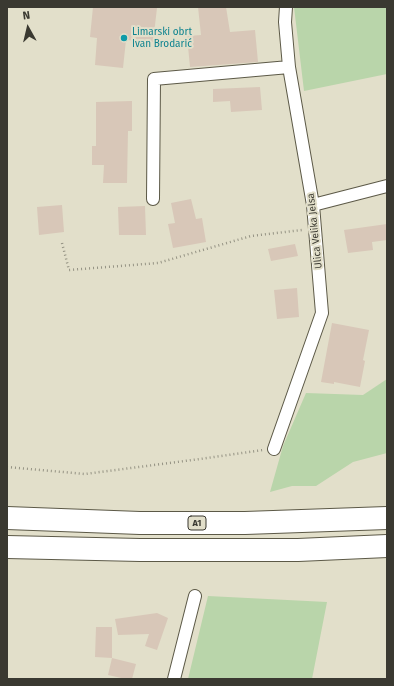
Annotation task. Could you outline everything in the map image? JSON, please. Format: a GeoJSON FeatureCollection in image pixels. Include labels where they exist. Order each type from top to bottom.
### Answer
{"type":"FeatureCollection","features":[{"type":"Feature","properties":{"kind":"highway","name":"A1"},"geometry":{"type":"LineString","coordinates":[[7,518],[238,523],[387,518]]}},
{"type":"Feature","properties":{"kind":"highway"},"geometry":{"type":"LineString","coordinates":[[7,546],[156,550],[298,550],[387,546]]}},
{"type":"Feature","properties":{"kind":"street","name":"Ulica Velika Jelsa"},"geometry":{"type":"LineString","coordinates":[[274,449],[322,313],[313,205],[289,67],[285,22],[286,7]]}},
{"type":"Feature","properties":{"kind":"street"},"geometry":{"type":"LineString","coordinates":[[153,200],[154,78],[289,67]]}},
{"type":"Feature","properties":{"kind":"street"},"geometry":{"type":"LineString","coordinates":[[313,205],[387,186]]}},
{"type":"Feature","properties":{"kind":"street"},"geometry":{"type":"LineString","coordinates":[[174,679],[195,596]]}},
{"type":"Feature","properties":{"kind":"path"},"geometry":{"type":"LineString","coordinates":[[62,243],[70,270],[158,263],[252,236],[315,228]]}},
{"type":"Feature","properties":{"kind":"path"},"geometry":{"type":"LineString","coordinates":[[7,467],[85,474],[274,449]]}},
{"type":"Feature","properties":{"kind":"green space"},"geometry":{"type":"Polygon","coordinates":[[[294,7],[387,7],[387,74],[304,91],[294,7]]]}},
{"type":"Feature","properties":{"kind":"green space"},"geometry":{"type":"Polygon","coordinates":[[[387,379],[387,453],[353,462],[316,486],[292,486],[270,492],[283,446],[306,393],[363,395],[387,379]]]}},
{"type":"Feature","properties":{"kind":"green space"},"geometry":{"type":"Polygon","coordinates":[[[208,596],[327,602],[312,679],[188,679],[208,596]]]}},
{"type":"Feature","properties":{"kind":"building","name":"Limarski obrt Ivan Brodarić"},"geometry":{"type":"Polygon","coordinates":[[[93,7],[157,8],[153,42],[126,40],[123,68],[95,65],[97,38],[90,37],[93,7]]]}},
{"type":"Feature","properties":{"kind":"building"},"geometry":{"type":"Polygon","coordinates":[[[198,7],[226,7],[230,32],[255,30],[258,62],[190,67],[187,36],[201,35],[198,7]]]}},
{"type":"Feature","properties":{"kind":"building"},"geometry":{"type":"Polygon","coordinates":[[[260,87],[262,110],[231,112],[230,101],[213,102],[213,89],[260,87]]]}},
{"type":"Feature","properties":{"kind":"building"},"geometry":{"type":"Polygon","coordinates":[[[132,101],[132,131],[128,131],[127,183],[103,183],[104,165],[92,165],[92,146],[96,146],[96,102],[132,101]]]}},
{"type":"Feature","properties":{"kind":"building"},"geometry":{"type":"Polygon","coordinates":[[[191,199],[196,219],[202,218],[206,242],[173,248],[168,224],[175,223],[171,203],[191,199]]]}},
{"type":"Feature","properties":{"kind":"building"},"geometry":{"type":"Polygon","coordinates":[[[62,205],[64,232],[39,235],[37,207],[62,205]]]}},
{"type":"Feature","properties":{"kind":"building"},"geometry":{"type":"Polygon","coordinates":[[[145,206],[146,235],[119,235],[118,207],[145,206]]]}},
{"type":"Feature","properties":{"kind":"building"},"geometry":{"type":"Polygon","coordinates":[[[387,224],[387,240],[372,242],[373,250],[348,253],[344,230],[387,224]]]}},
{"type":"Feature","properties":{"kind":"building"},"geometry":{"type":"Polygon","coordinates":[[[295,244],[298,256],[271,261],[268,249],[295,244]]]}},
{"type":"Feature","properties":{"kind":"building"},"geometry":{"type":"Polygon","coordinates":[[[297,288],[299,317],[277,319],[274,290],[297,288]]]}},
{"type":"Feature","properties":{"kind":"building"},"geometry":{"type":"Polygon","coordinates":[[[332,323],[369,330],[363,360],[365,361],[360,387],[334,382],[334,384],[321,382],[332,323]]]}},
{"type":"Feature","properties":{"kind":"building"},"geometry":{"type":"Polygon","coordinates":[[[157,613],[168,618],[157,650],[145,646],[149,634],[118,635],[115,619],[157,613]]]}},
{"type":"Feature","properties":{"kind":"building"},"geometry":{"type":"Polygon","coordinates":[[[96,627],[112,627],[112,658],[95,657],[96,627]]]}},
{"type":"Feature","properties":{"kind":"building"},"geometry":{"type":"Polygon","coordinates":[[[112,658],[136,664],[132,679],[108,675],[112,658]]]}},
{"type":"Feature","properties":{"kind":"place","name":"Limarski obrt Ivan Brodarić"},"geometry":{"type":"Point","coordinates":[124,38]}}]}
